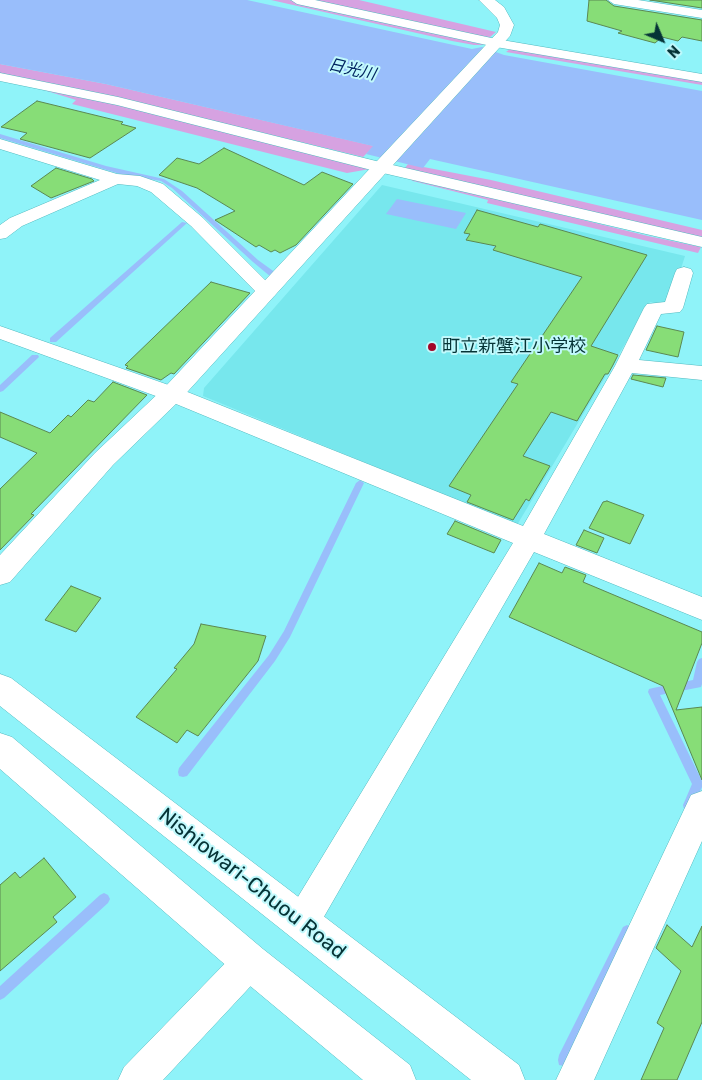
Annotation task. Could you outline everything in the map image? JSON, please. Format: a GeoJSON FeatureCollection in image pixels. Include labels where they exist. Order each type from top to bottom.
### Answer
{"type":"FeatureCollection","features":[{"type":"Feature","properties":{"kind":"street"},"geometry":{"type":"LineString","coordinates":[[297,0],[495,44],[702,78]]}},
{"type":"Feature","properties":{"kind":"street"},"geometry":{"type":"LineString","coordinates":[[0,574],[104,459],[172,394],[505,33],[507,25],[499,10],[486,0]]}},
{"type":"Feature","properties":{"kind":"street"},"geometry":{"type":"LineString","coordinates":[[614,0],[702,14]]}},
{"type":"Feature","properties":{"kind":"street"},"geometry":{"type":"LineString","coordinates":[[0,77],[118,101],[702,242]]}},
{"type":"Feature","properties":{"kind":"street"},"geometry":{"type":"LineString","coordinates":[[0,144],[116,179],[140,181],[157,188],[197,222],[267,292]]}},
{"type":"Feature","properties":{"kind":"street"},"geometry":{"type":"LineString","coordinates":[[0,234],[16,222],[116,179]]}},
{"type":"Feature","properties":{"kind":"street"},"geometry":{"type":"LineString","coordinates":[[302,922],[530,537],[626,366],[654,308],[673,308],[684,273]]}},
{"type":"Feature","properties":{"kind":"street"},"geometry":{"type":"LineString","coordinates":[[0,332],[172,394],[530,537],[702,609]]}},
{"type":"Feature","properties":{"kind":"street"},"geometry":{"type":"LineString","coordinates":[[626,366],[702,374]]}},
{"type":"Feature","properties":{"kind":"street","name":"Nishiowari-Chuou Road"},"geometry":{"type":"LineString","coordinates":[[0,688],[504,1080]]}},
{"type":"Feature","properties":{"kind":"street"},"geometry":{"type":"LineString","coordinates":[[0,748],[250,962],[394,1080]]}},
{"type":"Feature","properties":{"kind":"street"},"geometry":{"type":"LineString","coordinates":[[575,1080],[702,806]]}},
{"type":"Feature","properties":{"kind":"street"},"geometry":{"type":"LineString","coordinates":[[137,1080],[250,962]]}},
{"type":"Feature","properties":{"kind":"shaded area"},"geometry":{"type":"Polygon","coordinates":[[[271,0],[289,0],[485,45],[452,41],[271,0]]]}},
{"type":"Feature","properties":{"kind":"shaded area"},"geometry":{"type":"Polygon","coordinates":[[[306,0],[359,0],[496,32],[490,37],[474,36],[306,0]]]}},
{"type":"Feature","properties":{"kind":"shaded area"},"geometry":{"type":"Polygon","coordinates":[[[510,49],[702,80],[702,85],[506,52],[510,49]]]}},
{"type":"Feature","properties":{"kind":"shaded area"},"geometry":{"type":"Polygon","coordinates":[[[0,64],[106,84],[374,146],[363,157],[122,99],[0,75],[0,64]]]}},
{"type":"Feature","properties":{"kind":"shaded area"},"geometry":{"type":"Polygon","coordinates":[[[34,87],[115,104],[370,169],[347,173],[72,104],[76,100],[34,87]]]}},
{"type":"Feature","properties":{"kind":"shaded area"},"geometry":{"type":"Polygon","coordinates":[[[408,164],[491,180],[702,230],[702,239],[405,168],[408,164]]]}},
{"type":"Feature","properties":{"kind":"shaded area"},"geometry":{"type":"Polygon","coordinates":[[[405,176],[648,236],[701,247],[698,253],[487,203],[488,200],[413,181],[405,176]]]}},
{"type":"Feature","properties":{"kind":"shaded area","name":"町立新蟹江小学校"},"geometry":{"type":"Polygon","coordinates":[[[382,185],[685,256],[670,303],[663,305],[650,302],[517,525],[203,396],[204,388],[382,185]]]}},
{"type":"Feature","properties":{"kind":"water","name":"日光川"},"geometry":{"type":"Polygon","coordinates":[[[0,0],[247,0],[472,49],[482,47],[504,55],[702,91],[702,220],[430,159],[423,168],[366,154],[373,146],[106,84],[0,64],[0,0]]]}},
{"type":"Feature","properties":{"kind":"water"},"geometry":{"type":"Polygon","coordinates":[[[0,134],[106,166],[164,179],[182,191],[258,260],[276,273],[271,277],[172,188],[161,181],[120,174],[0,138],[0,134]]]}},
{"type":"Feature","properties":{"kind":"water"},"geometry":{"type":"Polygon","coordinates":[[[397,199],[466,213],[456,229],[386,214],[397,199]]]}},
{"type":"Feature","properties":{"kind":"building"},"geometry":{"type":"Polygon","coordinates":[[[589,0],[606,0],[614,6],[702,20],[702,41],[682,37],[678,41],[662,37],[655,43],[618,33],[622,31],[587,21],[589,0]]]}},
{"type":"Feature","properties":{"kind":"building"},"geometry":{"type":"Polygon","coordinates":[[[650,0],[702,0],[702,8],[650,0]]]}},
{"type":"Feature","properties":{"kind":"building"},"geometry":{"type":"Polygon","coordinates":[[[37,101],[123,122],[121,124],[136,128],[90,158],[20,139],[27,133],[1,127],[37,101]]]}},
{"type":"Feature","properties":{"kind":"building"},"geometry":{"type":"Polygon","coordinates":[[[224,148],[304,185],[322,172],[353,184],[296,245],[280,253],[275,250],[271,252],[259,245],[256,247],[215,220],[235,211],[197,188],[159,175],[177,158],[199,164],[224,148]]]}},
{"type":"Feature","properties":{"kind":"building"},"geometry":{"type":"Polygon","coordinates":[[[56,168],[94,181],[51,198],[31,186],[56,168]]]}},
{"type":"Feature","properties":{"kind":"building"},"geometry":{"type":"Polygon","coordinates":[[[477,210],[538,227],[540,224],[647,255],[591,346],[618,355],[608,374],[605,374],[577,421],[551,412],[523,456],[550,466],[529,501],[526,499],[513,520],[467,502],[471,495],[449,486],[518,384],[511,382],[582,277],[493,250],[496,246],[466,240],[470,234],[464,233],[477,210]]]}},
{"type":"Feature","properties":{"kind":"building"},"geometry":{"type":"Polygon","coordinates":[[[211,282],[250,293],[174,374],[171,373],[161,380],[126,368],[128,366],[125,365],[211,282]]]}},
{"type":"Feature","properties":{"kind":"building"},"geometry":{"type":"Polygon","coordinates":[[[657,326],[684,332],[678,357],[646,350],[657,326]]]}},
{"type":"Feature","properties":{"kind":"building"},"geometry":{"type":"Polygon","coordinates":[[[633,375],[666,378],[663,387],[631,379],[633,375]]]}},
{"type":"Feature","properties":{"kind":"building"},"geometry":{"type":"Polygon","coordinates":[[[113,382],[147,395],[31,514],[34,515],[0,550],[0,489],[37,453],[0,437],[0,412],[50,433],[68,415],[71,417],[88,400],[94,402],[113,382]]]}},
{"type":"Feature","properties":{"kind":"building"},"geometry":{"type":"Polygon","coordinates":[[[607,501],[644,515],[630,544],[589,528],[603,502],[607,501]]]}},
{"type":"Feature","properties":{"kind":"building"},"geometry":{"type":"Polygon","coordinates":[[[455,521],[501,540],[494,553],[447,534],[455,521]]]}},
{"type":"Feature","properties":{"kind":"building"},"geometry":{"type":"Polygon","coordinates":[[[584,530],[604,538],[597,553],[576,545],[584,530]]]}},
{"type":"Feature","properties":{"kind":"building"},"geometry":{"type":"Polygon","coordinates":[[[539,563],[562,573],[565,567],[586,575],[583,582],[702,632],[702,643],[676,710],[702,707],[702,780],[663,686],[509,617],[539,563]]]}},
{"type":"Feature","properties":{"kind":"building"},"geometry":{"type":"Polygon","coordinates":[[[71,586],[101,598],[76,632],[45,620],[71,586]]]}},
{"type":"Feature","properties":{"kind":"building"},"geometry":{"type":"Polygon","coordinates":[[[201,624],[266,636],[258,661],[198,736],[187,730],[177,743],[136,717],[177,669],[174,668],[194,644],[201,624]]]}},
{"type":"Feature","properties":{"kind":"building"},"geometry":{"type":"Polygon","coordinates":[[[44,858],[76,897],[53,917],[57,922],[0,971],[0,885],[15,872],[20,878],[44,858]]]}},
{"type":"Feature","properties":{"kind":"building"},"geometry":{"type":"Polygon","coordinates":[[[667,925],[692,947],[702,926],[702,1022],[677,1080],[641,1080],[664,1028],[657,1023],[681,971],[656,948],[667,925]]]}},
{"type":"Feature","properties":{"kind":"waterway"},"geometry":{"type":"LineString","coordinates":[[53,340],[184,223]]}},
{"type":"Feature","properties":{"kind":"waterway"},"geometry":{"type":"LineString","coordinates":[[0,389],[35,357]]}},
{"type":"Feature","properties":{"kind":"waterway"},"geometry":{"type":"LineString","coordinates":[[183,772],[272,658],[287,634],[360,483]]}},
{"type":"Feature","properties":{"kind":"waterway"},"geometry":{"type":"LineString","coordinates":[[688,805],[698,784],[653,692],[697,684],[702,662]]}},
{"type":"Feature","properties":{"kind":"waterway"},"geometry":{"type":"LineString","coordinates":[[0,994],[104,899]]}},
{"type":"Feature","properties":{"kind":"waterway"},"geometry":{"type":"LineString","coordinates":[[564,1060],[627,931]]}},
{"type":"Feature","properties":{"kind":"place","name":"町立新蟹江小学校"},"geometry":{"type":"Point","coordinates":[432,347]}}]}
